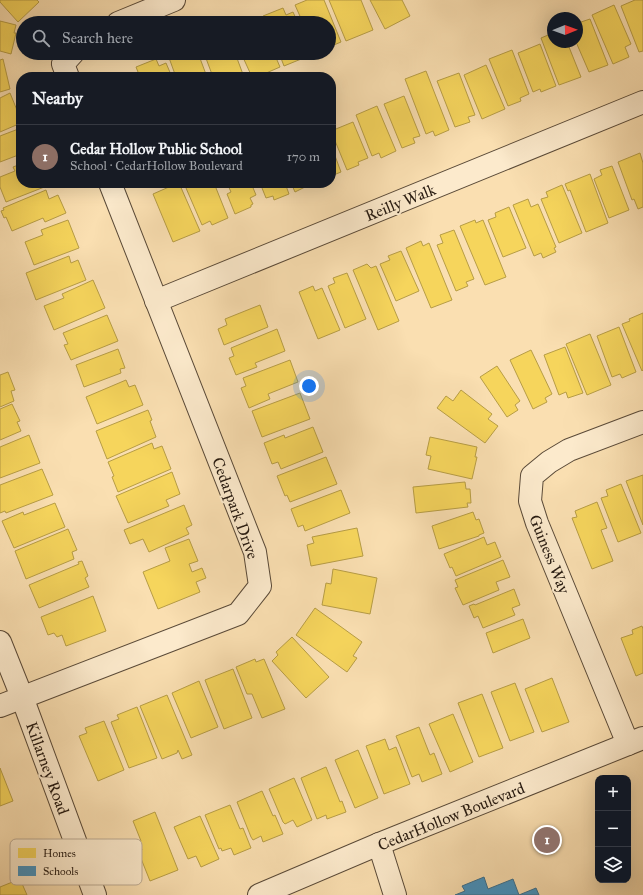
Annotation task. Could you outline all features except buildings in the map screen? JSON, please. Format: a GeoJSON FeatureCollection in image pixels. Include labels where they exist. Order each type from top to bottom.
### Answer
{"type":"FeatureCollection","features":[{"type":"Feature","properties":{"kind":"street"},"geometry":{"type":"LineString","coordinates":[[135,16],[174,0]]}},
{"type":"Feature","properties":{"kind":"street"},"geometry":{"type":"LineString","coordinates":[[66,72],[63,64],[67,60]]}},
{"type":"Feature","properties":{"kind":"street","name":"Reilly Walk"},"geometry":{"type":"LineString","coordinates":[[156,301],[643,102]]}},
{"type":"Feature","properties":{"kind":"street","name":"Cedarpark Drive"},"geometry":{"type":"LineString","coordinates":[[0,706],[238,614],[260,586],[255,552],[112,188]]}},
{"type":"Feature","properties":{"kind":"street","name":"Guiness Way"},"geometry":{"type":"LineString","coordinates":[[635,741],[537,523],[530,501],[532,476],[549,462],[569,450],[643,422]]}},
{"type":"Feature","properties":{"kind":"street","name":"Killarney Road"},"geometry":{"type":"LineString","coordinates":[[0,642],[74,839]]}},
{"type":"Feature","properties":{"kind":"street","name":"CedarHollow Boulevard"},"geometry":{"type":"LineString","coordinates":[[259,895],[379,844],[635,741]]}},
{"type":"Feature","properties":{"kind":"street"},"geometry":{"type":"LineString","coordinates":[[379,844],[395,895]]}},
{"type":"Feature","properties":{"kind":"street","name":"Killarney Road"},"geometry":{"type":"LineString","coordinates":[[91,885],[95,895]]}},
{"type":"Feature","properties":{"kind":"place","name":"Cedar Hollow Public School"},"geometry":{"type":"Point","coordinates":[547,840]}}]}
